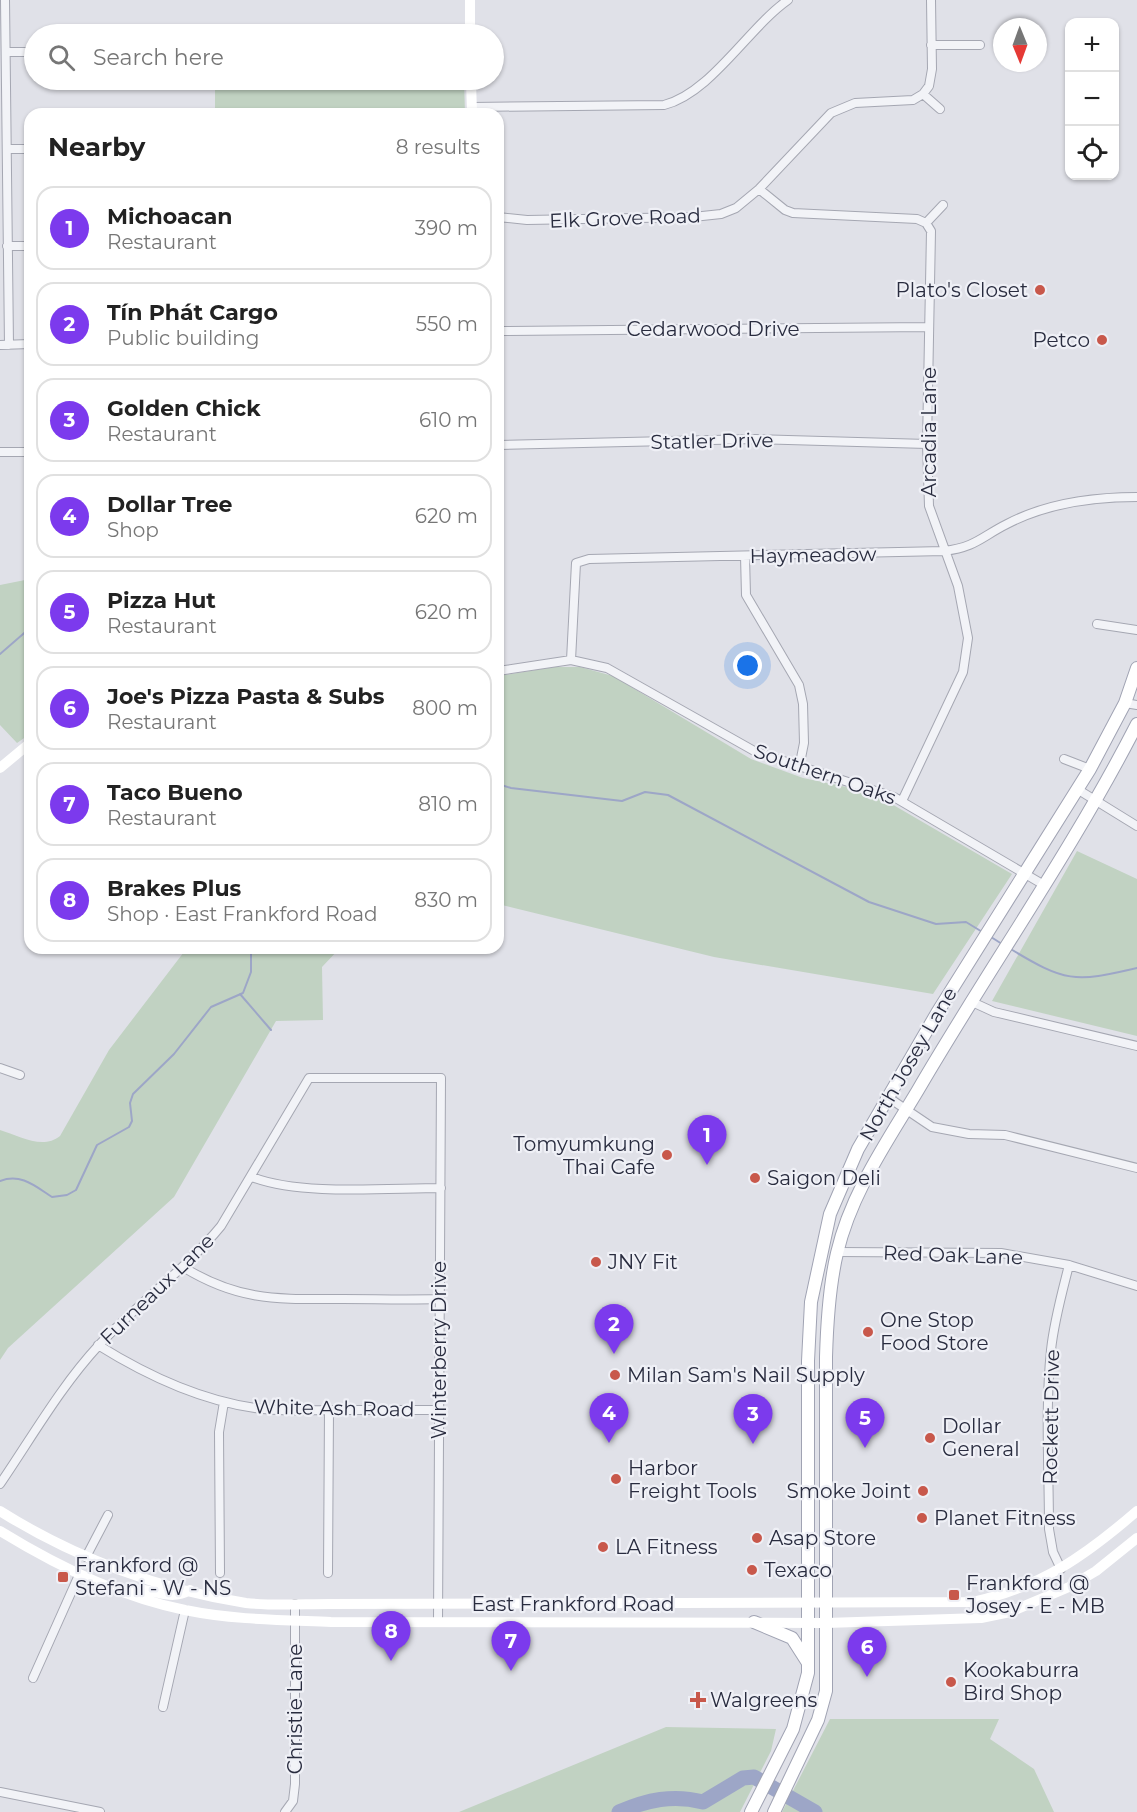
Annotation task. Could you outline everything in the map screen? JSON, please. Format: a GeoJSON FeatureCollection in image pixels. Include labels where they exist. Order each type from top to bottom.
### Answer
{"type":"FeatureCollection","features":[{"type":"Feature","properties":{"kind":"main road"},"geometry":{"type":"LineString","coordinates":[[470,0],[470,24]]}},
{"type":"Feature","properties":{"kind":"main road"},"geometry":{"type":"LineString","coordinates":[[471,90],[472,108]]}},
{"type":"Feature","properties":{"kind":"main road","name":"North Josey Lane"},"geometry":{"type":"LineString","coordinates":[[751,1812],[776,1764],[804,1695],[808,1664],[810,1604],[808,1361],[811,1302],[830,1214],[849,1167],[946,997],[1131,704],[1137,668]]}},
{"type":"Feature","properties":{"kind":"main road","name":"North Josey Lane"},"geometry":{"type":"LineString","coordinates":[[774,1812],[818,1720],[826,1691],[826,1357],[828,1316],[837,1252],[852,1208],[872,1166],[997,957],[1096,801],[1137,724]]}},
{"type":"Feature","properties":{"kind":"main road"},"geometry":{"type":"LineString","coordinates":[[0,768],[24,748]]}},
{"type":"Feature","properties":{"kind":"main road"},"geometry":{"type":"LineString","coordinates":[[808,1361],[826,1357]]}},
{"type":"Feature","properties":{"kind":"main road","name":"East Frankford Road"},"geometry":{"type":"LineString","coordinates":[[0,1511],[39,1535],[86,1557],[190,1590],[248,1603],[810,1604],[973,1602],[986,1599],[1043,1579],[1090,1552],[1137,1511]]}},
{"type":"Feature","properties":{"kind":"main road","name":"East Frankford Road"},"geometry":{"type":"LineString","coordinates":[[0,1531],[79,1575],[124,1592],[185,1610],[296,1621],[438,1622],[943,1622],[988,1617],[1035,1604],[1069,1587],[1096,1571],[1137,1538]]}},
{"type":"Feature","properties":{"kind":"main road"},"geometry":{"type":"LineString","coordinates":[[124,1592],[138,1588],[175,1596],[190,1590]]}},
{"type":"Feature","properties":{"kind":"main road"},"geometry":{"type":"LineString","coordinates":[[986,1599],[988,1617]]}},
{"type":"Feature","properties":{"kind":"main road"},"geometry":{"type":"LineString","coordinates":[[622,1603],[622,1622]]}},
{"type":"Feature","properties":{"kind":"main road"},"geometry":{"type":"LineString","coordinates":[[754,1622],[792,1638],[808,1664]]}},
{"type":"Feature","properties":{"kind":"street"},"geometry":{"type":"LineString","coordinates":[[5,0],[7,246],[4,345],[24,344]]}},
{"type":"Feature","properties":{"kind":"street"},"geometry":{"type":"LineString","coordinates":[[504,109],[654,106],[674,103],[700,86],[788,0]]}},
{"type":"Feature","properties":{"kind":"street"},"geometry":{"type":"LineString","coordinates":[[931,0],[931,79],[923,94],[940,109]]}},
{"type":"Feature","properties":{"kind":"street"},"geometry":{"type":"LineString","coordinates":[[931,45],[980,45]]}},
{"type":"Feature","properties":{"kind":"street"},"geometry":{"type":"LineString","coordinates":[[6,52],[24,52]]}},
{"type":"Feature","properties":{"kind":"street","name":"Elk Grove Road"},"geometry":{"type":"LineString","coordinates":[[504,218],[527,220],[693,217],[721,214],[736,208],[759,189],[831,113],[863,102],[914,100],[923,94]]}},
{"type":"Feature","properties":{"kind":"street"},"geometry":{"type":"LineString","coordinates":[[7,149],[24,149]]}},
{"type":"Feature","properties":{"kind":"street"},"geometry":{"type":"LineString","coordinates":[[759,189],[785,210],[793,213],[908,218],[926,223],[943,205]]}},
{"type":"Feature","properties":{"kind":"street","name":"Arcadia Lane"},"geometry":{"type":"LineString","coordinates":[[902,801],[952,699],[965,662],[967,622],[958,586],[929,506],[927,444],[931,231],[926,223]]}},
{"type":"Feature","properties":{"kind":"street"},"geometry":{"type":"LineString","coordinates":[[7,246],[24,246]]}},
{"type":"Feature","properties":{"kind":"street","name":"Cedarwood Drive"},"geometry":{"type":"LineString","coordinates":[[504,331],[928,327]]}},
{"type":"Feature","properties":{"kind":"street","name":"Statler Drive"},"geometry":{"type":"LineString","coordinates":[[504,445],[755,439],[927,444]]}},
{"type":"Feature","properties":{"kind":"street"},"geometry":{"type":"LineString","coordinates":[[0,452],[24,452]]}},
{"type":"Feature","properties":{"kind":"street","name":"Haymeadow"},"geometry":{"type":"LineString","coordinates":[[571,660],[576,563],[589,559],[944,551],[980,542],[1006,524],[1059,504],[1094,499],[1137,497]]}},
{"type":"Feature","properties":{"kind":"street"},"geometry":{"type":"LineString","coordinates":[[745,556],[746,595],[799,685],[803,704],[804,743],[799,768]]}},
{"type":"Feature","properties":{"kind":"street"},"geometry":{"type":"LineString","coordinates":[[1097,624],[1137,630]]}},
{"type":"Feature","properties":{"kind":"street","name":"Southern Oaks"},"geometry":{"type":"LineString","coordinates":[[504,670],[571,660],[618,673],[756,752],[799,768],[871,788],[902,801],[1044,885]]}},
{"type":"Feature","properties":{"kind":"street"},"geometry":{"type":"LineString","coordinates":[[1064,759],[1090,769]]}},
{"type":"Feature","properties":{"kind":"street"},"geometry":{"type":"LineString","coordinates":[[1077,789],[1137,826]]}},
{"type":"Feature","properties":{"kind":"street"},"geometry":{"type":"LineString","coordinates":[[970,1001],[1003,1015],[1137,1046]]}},
{"type":"Feature","properties":{"kind":"street"},"geometry":{"type":"LineString","coordinates":[[0,1068],[20,1075]]}},
{"type":"Feature","properties":{"kind":"street","name":"Furneaux Lane"},"geometry":{"type":"LineString","coordinates":[[0,1484],[72,1378],[98,1345],[183,1268],[221,1226],[309,1078],[441,1078]]}},
{"type":"Feature","properties":{"kind":"street","name":"Winterberry Drive"},"geometry":{"type":"LineString","coordinates":[[438,1622],[441,1078]]}},
{"type":"Feature","properties":{"kind":"street"},"geometry":{"type":"LineString","coordinates":[[889,1098],[932,1127],[947,1132],[1005,1135],[1137,1168]]}},
{"type":"Feature","properties":{"kind":"street"},"geometry":{"type":"LineString","coordinates":[[252,1177],[272,1185],[304,1188],[441,1188]]}},
{"type":"Feature","properties":{"kind":"street","name":"Red Oak Lane"},"geometry":{"type":"LineString","coordinates":[[837,1252],[984,1252],[1070,1265],[1137,1286]]}},
{"type":"Feature","properties":{"kind":"street","name":"Rockett Drive"},"geometry":{"type":"LineString","coordinates":[[1060,1569],[1053,1552],[1049,1528],[1049,1382],[1057,1311],[1070,1265]]}},
{"type":"Feature","properties":{"kind":"street"},"geometry":{"type":"LineString","coordinates":[[183,1268],[236,1292],[270,1300],[440,1299]]}},
{"type":"Feature","properties":{"kind":"street","name":"White Ash Road"},"geometry":{"type":"LineString","coordinates":[[98,1345],[149,1374],[224,1402],[256,1408],[439,1410]]}},
{"type":"Feature","properties":{"kind":"street"},"geometry":{"type":"LineString","coordinates":[[220,1573],[219,1432],[224,1402]]}},
{"type":"Feature","properties":{"kind":"street"},"geometry":{"type":"LineString","coordinates":[[328,1573],[329,1410]]}},
{"type":"Feature","properties":{"kind":"street"},"geometry":{"type":"LineString","coordinates":[[86,1557],[108,1515]]}},
{"type":"Feature","properties":{"kind":"street"},"geometry":{"type":"LineString","coordinates":[[33,1678],[79,1575]]}},
{"type":"Feature","properties":{"kind":"street","name":"Christie Lane"},"geometry":{"type":"LineString","coordinates":[[285,1812],[293,1801],[295,1784],[295,1604]]}},
{"type":"Feature","properties":{"kind":"street"},"geometry":{"type":"LineString","coordinates":[[163,1707],[185,1610]]}},
{"type":"Feature","properties":{"kind":"street"},"geometry":{"type":"LineString","coordinates":[[0,1792],[100,1812]]}},
{"type":"Feature","properties":{"kind":"green space"},"geometry":{"type":"Polygon","coordinates":[[[215,90],[464,90],[465,108],[215,108],[215,90]]]}},
{"type":"Feature","properties":{"kind":"green space"},"geometry":{"type":"Polygon","coordinates":[[[24,580],[24,738],[17,743],[0,725],[0,585],[24,580]]]}},
{"type":"Feature","properties":{"kind":"green space"},"geometry":{"type":"Polygon","coordinates":[[[554,667],[580,667],[613,676],[751,759],[803,778],[871,792],[1012,874],[933,994],[714,957],[504,905],[504,675],[554,667]]]}},
{"type":"Feature","properties":{"kind":"green space"},"geometry":{"type":"Polygon","coordinates":[[[1077,851],[1137,879],[1137,1036],[992,1001],[1077,851]]]}},
{"type":"Feature","properties":{"kind":"green space"},"geometry":{"type":"Polygon","coordinates":[[[182,954],[334,954],[322,967],[323,1020],[276,1021],[174,1197],[8,1348],[0,1360],[0,1130],[39,1142],[53,1140],[60,1136],[109,1050],[182,954]]]}},
{"type":"Feature","properties":{"kind":"green space"},"geometry":{"type":"Polygon","coordinates":[[[830,1719],[999,1719],[990,1739],[1034,1769],[1054,1812],[782,1812],[830,1719]]]}},
{"type":"Feature","properties":{"kind":"green space"},"geometry":{"type":"Polygon","coordinates":[[[666,1727],[776,1729],[771,1751],[740,1812],[459,1812],[666,1727]]]}},
{"type":"Feature","properties":{"kind":"waterway"},"geometry":{"type":"LineString","coordinates":[[0,654],[24,633]]}},
{"type":"Feature","properties":{"kind":"waterway"},"geometry":{"type":"LineString","coordinates":[[504,786],[622,801],[645,792],[668,795],[869,902],[936,924],[966,922],[984,933]]}},
{"type":"Feature","properties":{"kind":"waterway"},"geometry":{"type":"LineString","coordinates":[[991,937],[1002,944]]}},
{"type":"Feature","properties":{"kind":"waterway"},"geometry":{"type":"LineString","coordinates":[[1009,948],[1044,968],[1070,976],[1098,976],[1137,968]]}},
{"type":"Feature","properties":{"kind":"waterway"},"geometry":{"type":"LineString","coordinates":[[0,1181],[21,1180],[34,1185],[52,1197],[67,1195],[76,1190],[97,1145],[129,1127],[132,1121],[130,1103],[133,1094],[174,1054],[211,1007],[243,993],[251,972],[251,954]]}},
{"type":"Feature","properties":{"kind":"waterway"},"geometry":{"type":"LineString","coordinates":[[240,994],[271,1030]]}},
{"type":"Feature","properties":{"kind":"waterway"},"geometry":{"type":"LineString","coordinates":[[619,1812],[640,1804],[671,1798],[703,1802],[743,1778],[754,1777],[815,1812]]}},
{"type":"Feature","properties":{"kind":"place","name":"Plato's Closet"},"geometry":{"type":"Point","coordinates":[1040,290]}},
{"type":"Feature","properties":{"kind":"place","name":"Petco"},"geometry":{"type":"Point","coordinates":[1102,340]}},
{"type":"Feature","properties":{"kind":"place","name":"Tomyumkung Thai Cafe"},"geometry":{"type":"Point","coordinates":[667,1155]}},
{"type":"Feature","properties":{"kind":"place","name":"Michoacan"},"geometry":{"type":"Point","coordinates":[707,1165]}},
{"type":"Feature","properties":{"kind":"place","name":"Saigon Deli"},"geometry":{"type":"Point","coordinates":[755,1178]}},
{"type":"Feature","properties":{"kind":"place","name":"JNY Fit"},"geometry":{"type":"Point","coordinates":[596,1262]}},
{"type":"Feature","properties":{"kind":"place","name":"One Stop Food Store"},"geometry":{"type":"Point","coordinates":[868,1332]}},
{"type":"Feature","properties":{"kind":"place","name":"Tín Phát Cargo"},"geometry":{"type":"Point","coordinates":[614,1354]}},
{"type":"Feature","properties":{"kind":"place","name":"Milan Sam's Nail Supply"},"geometry":{"type":"Point","coordinates":[615,1375]}},
{"type":"Feature","properties":{"kind":"place","name":"Dollar General"},"geometry":{"type":"Point","coordinates":[930,1438]}},
{"type":"Feature","properties":{"kind":"place","name":"Dollar Tree"},"geometry":{"type":"Point","coordinates":[609,1443]}},
{"type":"Feature","properties":{"kind":"place","name":"Golden Chick"},"geometry":{"type":"Point","coordinates":[753,1444]}},
{"type":"Feature","properties":{"kind":"place","name":"Pizza Hut"},"geometry":{"type":"Point","coordinates":[865,1448]}},
{"type":"Feature","properties":{"kind":"place","name":"Harbor Freight Tools"},"geometry":{"type":"Point","coordinates":[616,1479]}},
{"type":"Feature","properties":{"kind":"place","name":"Smoke Joint"},"geometry":{"type":"Point","coordinates":[923,1491]}},
{"type":"Feature","properties":{"kind":"place","name":"Planet Fitness"},"geometry":{"type":"Point","coordinates":[922,1518]}},
{"type":"Feature","properties":{"kind":"place","name":"Asap Store"},"geometry":{"type":"Point","coordinates":[757,1538]}},
{"type":"Feature","properties":{"kind":"place","name":"LA Fitness"},"geometry":{"type":"Point","coordinates":[603,1547]}},
{"type":"Feature","properties":{"kind":"place","name":"Texaco"},"geometry":{"type":"Point","coordinates":[752,1570]}},
{"type":"Feature","properties":{"kind":"place","name":"Frankford @ Stefani - W - NS"},"geometry":{"type":"Point","coordinates":[63,1577]}},
{"type":"Feature","properties":{"kind":"place","name":"Frankford @ Josey - E - MB"},"geometry":{"type":"Point","coordinates":[954,1595]}},
{"type":"Feature","properties":{"kind":"place","name":"Brakes Plus"},"geometry":{"type":"Point","coordinates":[391,1661]}},
{"type":"Feature","properties":{"kind":"place","name":"Taco Bueno"},"geometry":{"type":"Point","coordinates":[511,1671]}},
{"type":"Feature","properties":{"kind":"place","name":"Joe's Pizza Pasta & Subs"},"geometry":{"type":"Point","coordinates":[867,1677]}},
{"type":"Feature","properties":{"kind":"place","name":"Kookaburra Bird Shop"},"geometry":{"type":"Point","coordinates":[951,1682]}},
{"type":"Feature","properties":{"kind":"place","name":"Walgreens"},"geometry":{"type":"Point","coordinates":[698,1700]}}]}
